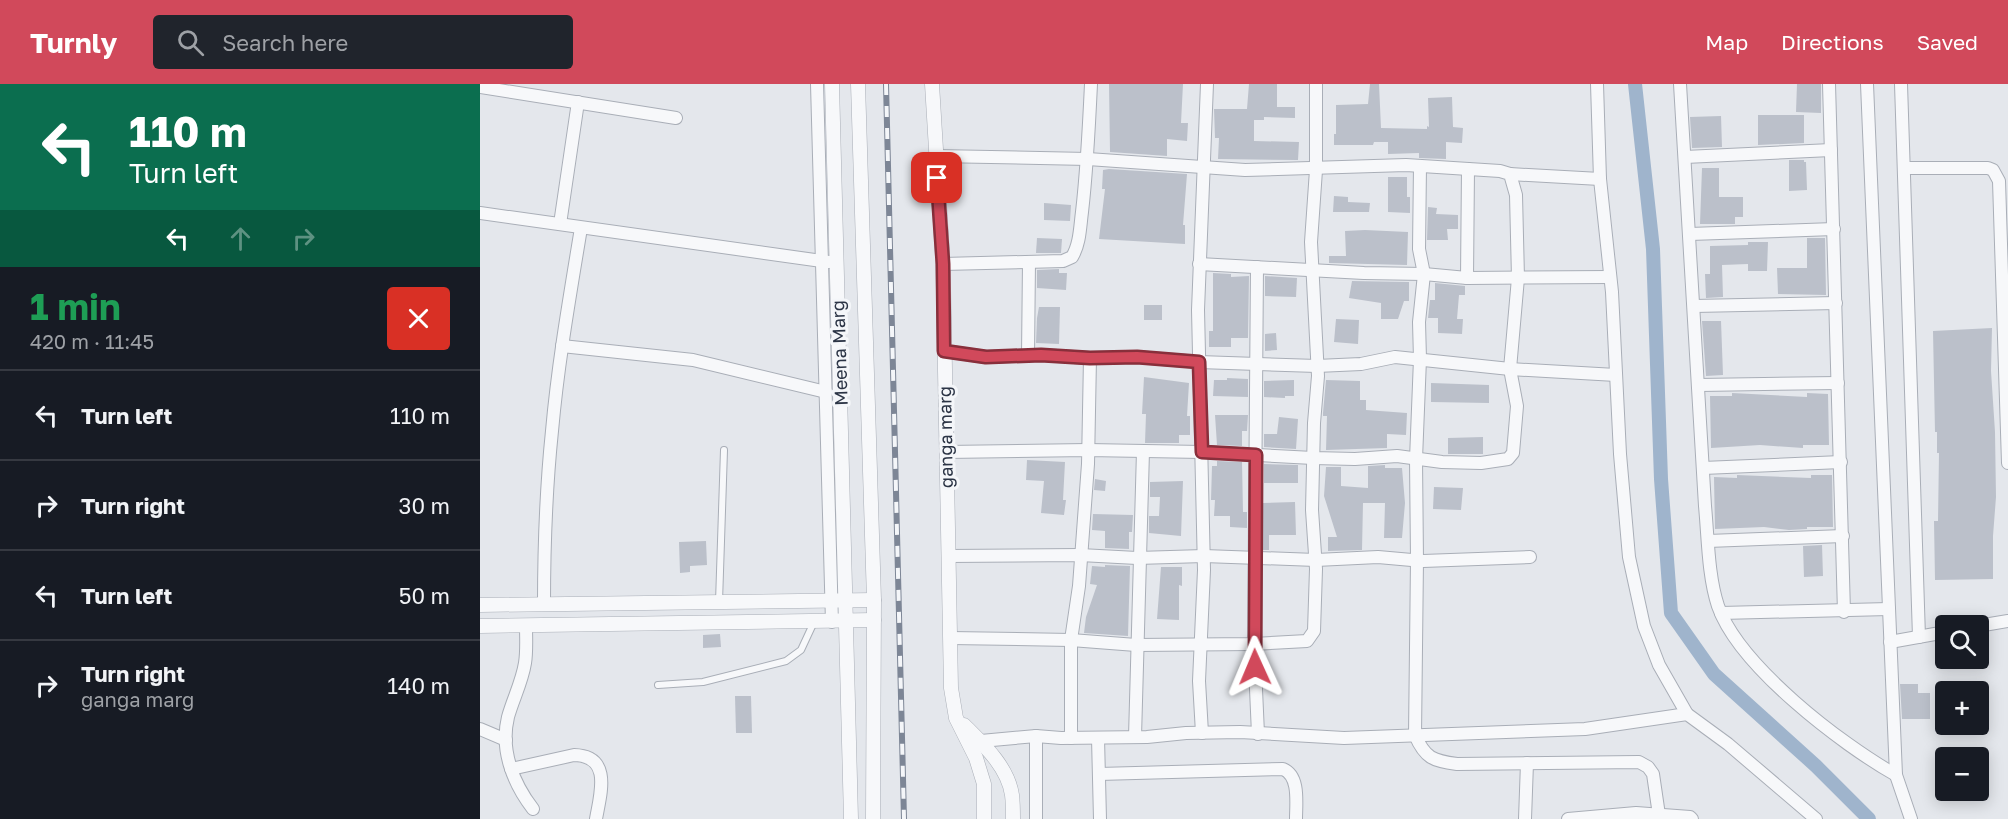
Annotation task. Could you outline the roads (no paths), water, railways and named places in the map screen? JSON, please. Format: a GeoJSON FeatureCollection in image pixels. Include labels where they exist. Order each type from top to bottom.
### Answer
{"type":"FeatureCollection","features":[{"type":"Feature","properties":{"kind":"street"},"geometry":{"type":"LineString","coordinates":[[817,84],[832,622]]}},
{"type":"Feature","properties":{"kind":"street","name":"Meena Marg"},"geometry":{"type":"LineString","coordinates":[[832,84],[851,819]]}},
{"type":"Feature","properties":{"kind":"street"},"geometry":{"type":"LineString","coordinates":[[858,84],[874,600],[873,819]]}},
{"type":"Feature","properties":{"kind":"street","name":"ganga marg"},"geometry":{"type":"LineString","coordinates":[[932,84],[943,264],[951,688],[956,718],[975,744],[1002,768],[1012,793],[1013,819]]}},
{"type":"Feature","properties":{"kind":"street"},"geometry":{"type":"LineString","coordinates":[[943,264],[1063,261],[1072,257],[1078,239],[1088,159],[1091,84]]}},
{"type":"Feature","properties":{"kind":"street"},"geometry":{"type":"LineString","coordinates":[[1202,733],[1199,681],[1204,556],[1199,264],[1207,84]]}},
{"type":"Feature","properties":{"kind":"street"},"geometry":{"type":"LineString","coordinates":[[950,638],[1071,640],[1136,645],[1201,646],[1307,641],[1312,635],[1316,560],[1312,510],[1317,366],[1311,242],[1316,170],[1316,84]]}},
{"type":"Feature","properties":{"kind":"street"},"geometry":{"type":"LineString","coordinates":[[1597,84],[1600,179],[1611,277],[1629,557],[1648,635],[1659,665],[1687,714],[1742,755],[1816,819]]}},
{"type":"Feature","properties":{"kind":"street"},"geometry":{"type":"LineString","coordinates":[[1680,84],[1708,541],[1716,594],[1733,637],[1747,654],[1802,707],[1857,752],[1896,775]]}},
{"type":"Feature","properties":{"kind":"street"},"geometry":{"type":"LineString","coordinates":[[1829,84],[1844,612]]}},
{"type":"Feature","properties":{"kind":"street"},"geometry":{"type":"LineString","coordinates":[[1867,84],[1896,775],[1911,819]]}},
{"type":"Feature","properties":{"kind":"street"},"geometry":{"type":"LineString","coordinates":[[1901,84],[1919,637]]}},
{"type":"Feature","properties":{"kind":"street"},"geometry":{"type":"LineString","coordinates":[[480,87],[676,118]]}},
{"type":"Feature","properties":{"kind":"street"},"geometry":{"type":"LineString","coordinates":[[560,224],[578,102]]}},
{"type":"Feature","properties":{"kind":"street"},"geometry":{"type":"LineString","coordinates":[[1685,157],[1831,150]]}},
{"type":"Feature","properties":{"kind":"street"},"geometry":{"type":"LineString","coordinates":[[936,156],[1088,159],[1245,170],[1420,166],[1600,179]]}},
{"type":"Feature","properties":{"kind":"street"},"geometry":{"type":"LineString","coordinates":[[1420,166],[1419,249],[1425,274],[1419,322],[1420,359],[1416,459],[1415,735],[1421,749],[1439,762],[1457,764],[1639,762],[1648,766],[1653,774],[1659,815]]}},
{"type":"Feature","properties":{"kind":"street"},"geometry":{"type":"LineString","coordinates":[[1905,168],[1988,168],[1993,170],[1999,181],[2008,463]]}},
{"type":"Feature","properties":{"kind":"street"},"geometry":{"type":"LineString","coordinates":[[1467,278],[1468,170]]}},
{"type":"Feature","properties":{"kind":"street"},"geometry":{"type":"LineString","coordinates":[[946,452],[1088,450],[1202,452],[1355,459],[1397,456],[1481,463],[1508,459],[1513,453],[1517,406],[1510,369],[1518,278],[1516,195],[1510,174]]}},
{"type":"Feature","properties":{"kind":"street"},"geometry":{"type":"LineString","coordinates":[[480,213],[822,262],[864,262]]}},
{"type":"Feature","properties":{"kind":"street"},"geometry":{"type":"LineString","coordinates":[[544,604],[545,516],[552,430],[562,346],[581,228]]}},
{"type":"Feature","properties":{"kind":"street"},"geometry":{"type":"LineString","coordinates":[[1690,234],[1834,229]]}},
{"type":"Feature","properties":{"kind":"street"},"geometry":{"type":"LineString","coordinates":[[1028,356],[1029,262]]}},
{"type":"Feature","properties":{"kind":"street"},"geometry":{"type":"LineString","coordinates":[[1199,264],[1425,274],[1467,278],[1611,277]]}},
{"type":"Feature","properties":{"kind":"street"},"geometry":{"type":"LineString","coordinates":[[1257,267],[1254,644],[1258,734]]}},
{"type":"Feature","properties":{"kind":"street"},"geometry":{"type":"LineString","coordinates":[[1694,306],[1836,303]]}},
{"type":"Feature","properties":{"kind":"street"},"geometry":{"type":"LineString","coordinates":[[562,346],[693,360],[826,392]]}},
{"type":"Feature","properties":{"kind":"street"},"geometry":{"type":"LineString","coordinates":[[944,351],[986,357],[1137,357],[1199,362],[1317,366],[1361,364],[1395,357],[1510,369],[1616,375]]}},
{"type":"Feature","properties":{"kind":"street"},"geometry":{"type":"LineString","coordinates":[[1071,738],[1071,640],[1079,586],[1088,450],[1090,358]]}},
{"type":"Feature","properties":{"kind":"street"},"geometry":{"type":"LineString","coordinates":[[1699,386],[1838,383]]}},
{"type":"Feature","properties":{"kind":"street"},"geometry":{"type":"LineString","coordinates":[[1134,737],[1143,452]]}},
{"type":"Feature","properties":{"kind":"street"},"geometry":{"type":"LineString","coordinates":[[1703,468],[1841,462]]}},
{"type":"Feature","properties":{"kind":"street"},"geometry":{"type":"LineString","coordinates":[[1708,541],[1843,536]]}},
{"type":"Feature","properties":{"kind":"street"},"geometry":{"type":"LineString","coordinates":[[948,555],[1080,555],[1139,558],[1204,556],[1316,560],[1378,557],[1417,560],[1530,557]]}},
{"type":"Feature","properties":{"kind":"street"},"geometry":{"type":"LineString","coordinates":[[480,605],[874,600]]}},
{"type":"Feature","properties":{"kind":"street"},"geometry":{"type":"LineString","coordinates":[[1722,613],[1844,612],[1889,609]]}},
{"type":"Feature","properties":{"kind":"street"},"geometry":{"type":"LineString","coordinates":[[480,626],[874,620]]}},
{"type":"Feature","properties":{"kind":"street"},"geometry":{"type":"LineString","coordinates":[[1989,624],[2008,621]]}},
{"type":"Feature","properties":{"kind":"street"},"geometry":{"type":"LineString","coordinates":[[526,625],[525,663],[508,717],[506,740],[511,769],[522,794],[533,809]]}},
{"type":"Feature","properties":{"kind":"street"},"geometry":{"type":"LineString","coordinates":[[1890,642],[1935,634]]}},
{"type":"Feature","properties":{"kind":"street"},"geometry":{"type":"LineString","coordinates":[[975,744],[1036,736],[1098,738],[1202,733],[1344,738],[1585,729],[1687,714]]}},
{"type":"Feature","properties":{"kind":"street"},"geometry":{"type":"LineString","coordinates":[[480,729],[506,740]]}},
{"type":"Feature","properties":{"kind":"street"},"geometry":{"type":"LineString","coordinates":[[1036,736],[1036,819]]}},
{"type":"Feature","properties":{"kind":"street"},"geometry":{"type":"LineString","coordinates":[[1098,738],[1100,819]]}},
{"type":"Feature","properties":{"kind":"street","name":"ganga marg"},"geometry":{"type":"LineString","coordinates":[[975,744],[984,784],[984,819]]}},
{"type":"Feature","properties":{"kind":"street"},"geometry":{"type":"LineString","coordinates":[[511,769],[574,755],[584,755],[592,759],[599,768],[602,788],[596,819]]}},
{"type":"Feature","properties":{"kind":"street"},"geometry":{"type":"LineString","coordinates":[[1525,819],[1527,763]]}},
{"type":"Feature","properties":{"kind":"street"},"geometry":{"type":"LineString","coordinates":[[1099,774],[1283,769],[1290,772],[1293,777],[1296,819]]}},
{"type":"Feature","properties":{"kind":"street"},"geometry":{"type":"LineString","coordinates":[[1568,819],[1636,813],[1692,819]]}},
{"type":"Feature","properties":{"kind":"lane"},"geometry":{"type":"LineString","coordinates":[[719,603],[724,450]]}},
{"type":"Feature","properties":{"kind":"lane"},"geometry":{"type":"LineString","coordinates":[[658,685],[703,682],[786,661],[801,650],[814,622]]}},
{"type":"Feature","properties":{"kind":"waterway"},"geometry":{"type":"LineString","coordinates":[[1635,84],[1653,249],[1661,479],[1671,613],[1714,674],[1816,766],[1869,819]]}},
{"type":"Feature","properties":{"kind":"railway"},"geometry":{"type":"LineString","coordinates":[[886,84],[904,819]]}}]}
